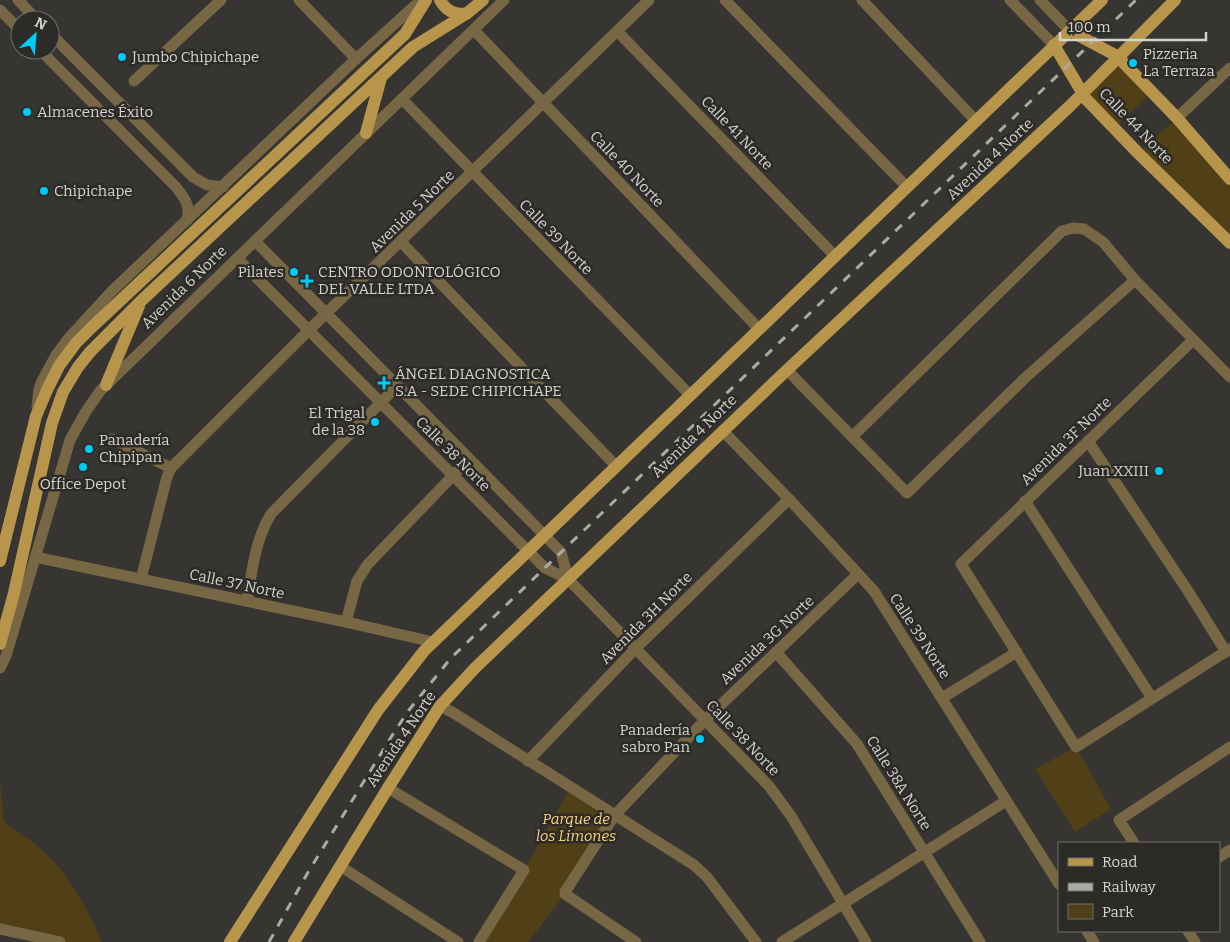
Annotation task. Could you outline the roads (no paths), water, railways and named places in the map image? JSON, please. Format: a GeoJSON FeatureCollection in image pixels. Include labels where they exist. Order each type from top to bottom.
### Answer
{"type":"FeatureCollection","features":[{"type":"Feature","properties":{"kind":"main road"},"geometry":{"type":"LineString","coordinates":[[440,0],[450,12],[466,14]]}},
{"type":"Feature","properties":{"kind":"main road","name":"Avenida 6 Norte"},"geometry":{"type":"LineString","coordinates":[[0,644],[14,593],[52,423],[59,402],[74,373],[84,360],[142,300],[413,47],[466,14],[483,0]]}},
{"type":"Feature","properties":{"kind":"main road"},"geometry":{"type":"LineString","coordinates":[[230,942],[378,710],[418,657],[1102,0]]}},
{"type":"Feature","properties":{"kind":"main road","name":"Avenida 4 Norte"},"geometry":{"type":"LineString","coordinates":[[294,942],[440,706],[475,668],[787,370],[1083,94],[1117,56],[1174,0]]}},
{"type":"Feature","properties":{"kind":"main road"},"geometry":{"type":"LineString","coordinates":[[0,561],[36,416],[64,358],[76,343],[407,32],[421,1]]}},
{"type":"Feature","properties":{"kind":"main road"},"geometry":{"type":"LineString","coordinates":[[1070,31],[1117,56],[1177,118],[1230,179]]}},
{"type":"Feature","properties":{"kind":"main road","name":"Calle 44 Norte"},"geometry":{"type":"LineString","coordinates":[[1054,46],[1086,99],[1230,243]]}},
{"type":"Feature","properties":{"kind":"main road"},"geometry":{"type":"LineString","coordinates":[[366,133],[381,77]]}},
{"type":"Feature","properties":{"kind":"main road"},"geometry":{"type":"LineString","coordinates":[[106,385],[142,300]]}},
{"type":"Feature","properties":{"kind":"main road"},"geometry":{"type":"LineString","coordinates":[[14,593],[27,582]]}},
{"type":"Feature","properties":{"kind":"street"},"geometry":{"type":"LineString","coordinates":[[18,0],[28,10]]}},
{"type":"Feature","properties":{"kind":"street"},"geometry":{"type":"LineString","coordinates":[[134,81],[222,0]]}},
{"type":"Feature","properties":{"kind":"street"},"geometry":{"type":"LineString","coordinates":[[299,0],[356,59]]}},
{"type":"Feature","properties":{"kind":"street","name":"Avenida 6 Norte"},"geometry":{"type":"LineString","coordinates":[[0,668],[6,656],[70,440],[85,413],[106,385],[504,0]]}},
{"type":"Feature","properties":{"kind":"street","name":"Avenida 5 Norte"},"geometry":{"type":"LineString","coordinates":[[141,579],[166,477],[171,468],[309,330],[649,0]]}},
{"type":"Feature","properties":{"kind":"street"},"geometry":{"type":"LineString","coordinates":[[725,0],[907,187]]}},
{"type":"Feature","properties":{"kind":"street"},"geometry":{"type":"LineString","coordinates":[[862,0],[976,121]]}},
{"type":"Feature","properties":{"kind":"street","name":"Calle 44 Norte"},"geometry":{"type":"LineString","coordinates":[[1010,0],[1054,46]]}},
{"type":"Feature","properties":{"kind":"street"},"geometry":{"type":"LineString","coordinates":[[1040,0],[1070,31]]}},
{"type":"Feature","properties":{"kind":"street"},"geometry":{"type":"LineString","coordinates":[[36,416],[39,389],[42,381],[62,347],[112,291],[356,59],[421,1]]}},
{"type":"Feature","properties":{"kind":"street"},"geometry":{"type":"LineString","coordinates":[[0,10],[10,20]]}},
{"type":"Feature","properties":{"kind":"street","name":"Calle 40 Norte"},"geometry":{"type":"LineString","coordinates":[[474,30],[759,329]]}},
{"type":"Feature","properties":{"kind":"street","name":"Calle 41 Norte"},"geometry":{"type":"LineString","coordinates":[[617,31],[836,256]]}},
{"type":"Feature","properties":{"kind":"street"},"geometry":{"type":"LineString","coordinates":[[60,43],[193,177],[207,185],[223,187]]}},
{"type":"Feature","properties":{"kind":"street"},"geometry":{"type":"LineString","coordinates":[[50,60],[184,197],[188,208],[187,220]]}},
{"type":"Feature","properties":{"kind":"street"},"geometry":{"type":"LineString","coordinates":[[1177,118],[1230,68]]}},
{"type":"Feature","properties":{"kind":"street"},"geometry":{"type":"LineString","coordinates":[[70,80],[76,82],[82,80],[85,76],[85,69]]}},
{"type":"Feature","properties":{"kind":"street"},"geometry":{"type":"LineString","coordinates":[[86,97],[84,88],[86,83],[93,81],[100,84]]}},
{"type":"Feature","properties":{"kind":"street","name":"Calle 39 Norte"},"geometry":{"type":"LineString","coordinates":[[402,99],[690,396]]}},
{"type":"Feature","properties":{"kind":"street"},"geometry":{"type":"LineString","coordinates":[[852,437],[1062,231],[1073,228],[1084,229],[1103,242],[1135,280],[1192,341],[1230,377]]}},
{"type":"Feature","properties":{"kind":"street","name":"Calle 38 Norte"},"geometry":{"type":"LineString","coordinates":[[255,241],[561,552],[568,579]]}},
{"type":"Feature","properties":{"kind":"street"},"geometry":{"type":"LineString","coordinates":[[401,242],[616,466]]}},
{"type":"Feature","properties":{"kind":"street","name":"Calle 38 Norte"},"geometry":{"type":"LineString","coordinates":[[237,258],[544,568],[568,579],[769,786],[791,816],[866,942]]}},
{"type":"Feature","properties":{"kind":"street"},"geometry":{"type":"LineString","coordinates":[[787,370],[907,493],[1025,378],[1135,280]]}},
{"type":"Feature","properties":{"kind":"street","name":"Avenida 3F Norte"},"geometry":{"type":"LineString","coordinates":[[1017,652],[961,564],[1192,341]]}},
{"type":"Feature","properties":{"kind":"street"},"geometry":{"type":"LineString","coordinates":[[247,601],[258,543],[271,514],[397,386]]}},
{"type":"Feature","properties":{"kind":"street","name":"Calle 39 Norte"},"geometry":{"type":"LineString","coordinates":[[723,431],[790,499],[874,592],[1058,882]]}},
{"type":"Feature","properties":{"kind":"street"},"geometry":{"type":"LineString","coordinates":[[112,439],[171,468]]}},
{"type":"Feature","properties":{"kind":"street"},"geometry":{"type":"LineString","coordinates":[[942,698],[1017,652],[1076,747],[1228,651],[1088,441]]}},
{"type":"Feature","properties":{"kind":"street"},"geometry":{"type":"LineString","coordinates":[[346,622],[357,581],[368,564],[469,459]]}},
{"type":"Feature","properties":{"kind":"street","name":"Avenida 3H Norte"},"geometry":{"type":"LineString","coordinates":[[528,761],[636,648],[790,499]]}},
{"type":"Feature","properties":{"kind":"street"},"geometry":{"type":"LineString","coordinates":[[1025,501],[1152,698]]}},
{"type":"Feature","properties":{"kind":"street","name":"Calle 37 Norte"},"geometry":{"type":"LineString","coordinates":[[35,556],[433,642]]}},
{"type":"Feature","properties":{"kind":"street","name":"Avenida 3G Norte"},"geometry":{"type":"LineString","coordinates":[[636,942],[565,894],[565,892],[614,816],[705,720],[858,574]]}},
{"type":"Feature","properties":{"kind":"street","name":"Calle 38A Norte"},"geometry":{"type":"LineString","coordinates":[[776,652],[857,744],[980,942]]}},
{"type":"Feature","properties":{"kind":"street"},"geometry":{"type":"LineString","coordinates":[[440,706],[694,865],[708,877],[756,942]]}},
{"type":"Feature","properties":{"kind":"street"},"geometry":{"type":"LineString","coordinates":[[1133,842],[1119,820],[1230,747]]}},
{"type":"Feature","properties":{"kind":"street"},"geometry":{"type":"LineString","coordinates":[[388,788],[524,870],[479,942]]}},
{"type":"Feature","properties":{"kind":"street"},"geometry":{"type":"LineString","coordinates":[[782,942],[1006,802]]}},
{"type":"Feature","properties":{"kind":"street"},"geometry":{"type":"LineString","coordinates":[[340,866],[458,942]]}},
{"type":"Feature","properties":{"kind":"street"},"geometry":{"type":"LineString","coordinates":[[0,929],[60,942]]}},
{"type":"Feature","properties":{"kind":"railway"},"geometry":{"type":"LineString","coordinates":[[269,942],[307,874],[393,734],[409,710],[451,658],[1136,0]]}},
{"type":"Feature","properties":{"kind":"place","name":"Jumbo Chipichape"},"geometry":{"type":"Point","coordinates":[122,57]}},
{"type":"Feature","properties":{"kind":"place","name":"Pizzeria La Terraza"},"geometry":{"type":"Point","coordinates":[1133,63]}},
{"type":"Feature","properties":{"kind":"place","name":"Almacenes Éxito"},"geometry":{"type":"Point","coordinates":[27,112]}},
{"type":"Feature","properties":{"kind":"place","name":"Chipichape"},"geometry":{"type":"Point","coordinates":[44,191]}},
{"type":"Feature","properties":{"kind":"place","name":"Pilates"},"geometry":{"type":"Point","coordinates":[294,272]}},
{"type":"Feature","properties":{"kind":"place","name":"CENTRO ODONTOLÓGICO DEL VALLE LTDA"},"geometry":{"type":"Point","coordinates":[307,281]}},
{"type":"Feature","properties":{"kind":"place","name":"ÁNGEL DIAGNOSTICA S.A - SEDE CHIPICHAPE"},"geometry":{"type":"Point","coordinates":[384,383]}},
{"type":"Feature","properties":{"kind":"place","name":"El Trigal de la 38"},"geometry":{"type":"Point","coordinates":[375,422]}},
{"type":"Feature","properties":{"kind":"place","name":"Panadería Chipipan"},"geometry":{"type":"Point","coordinates":[89,449]}},
{"type":"Feature","properties":{"kind":"place","name":"Office Depot"},"geometry":{"type":"Point","coordinates":[83,467]}},
{"type":"Feature","properties":{"kind":"place","name":"Juan XXIII"},"geometry":{"type":"Point","coordinates":[1159,471]}},
{"type":"Feature","properties":{"kind":"place","name":"Panadería sabro Pan"},"geometry":{"type":"Point","coordinates":[700,739]}},
{"type":"Feature","properties":{"kind":"park label","name":"Parque de los Limones"},"geometry":{"type":"Point","coordinates":[576,828]}}]}
